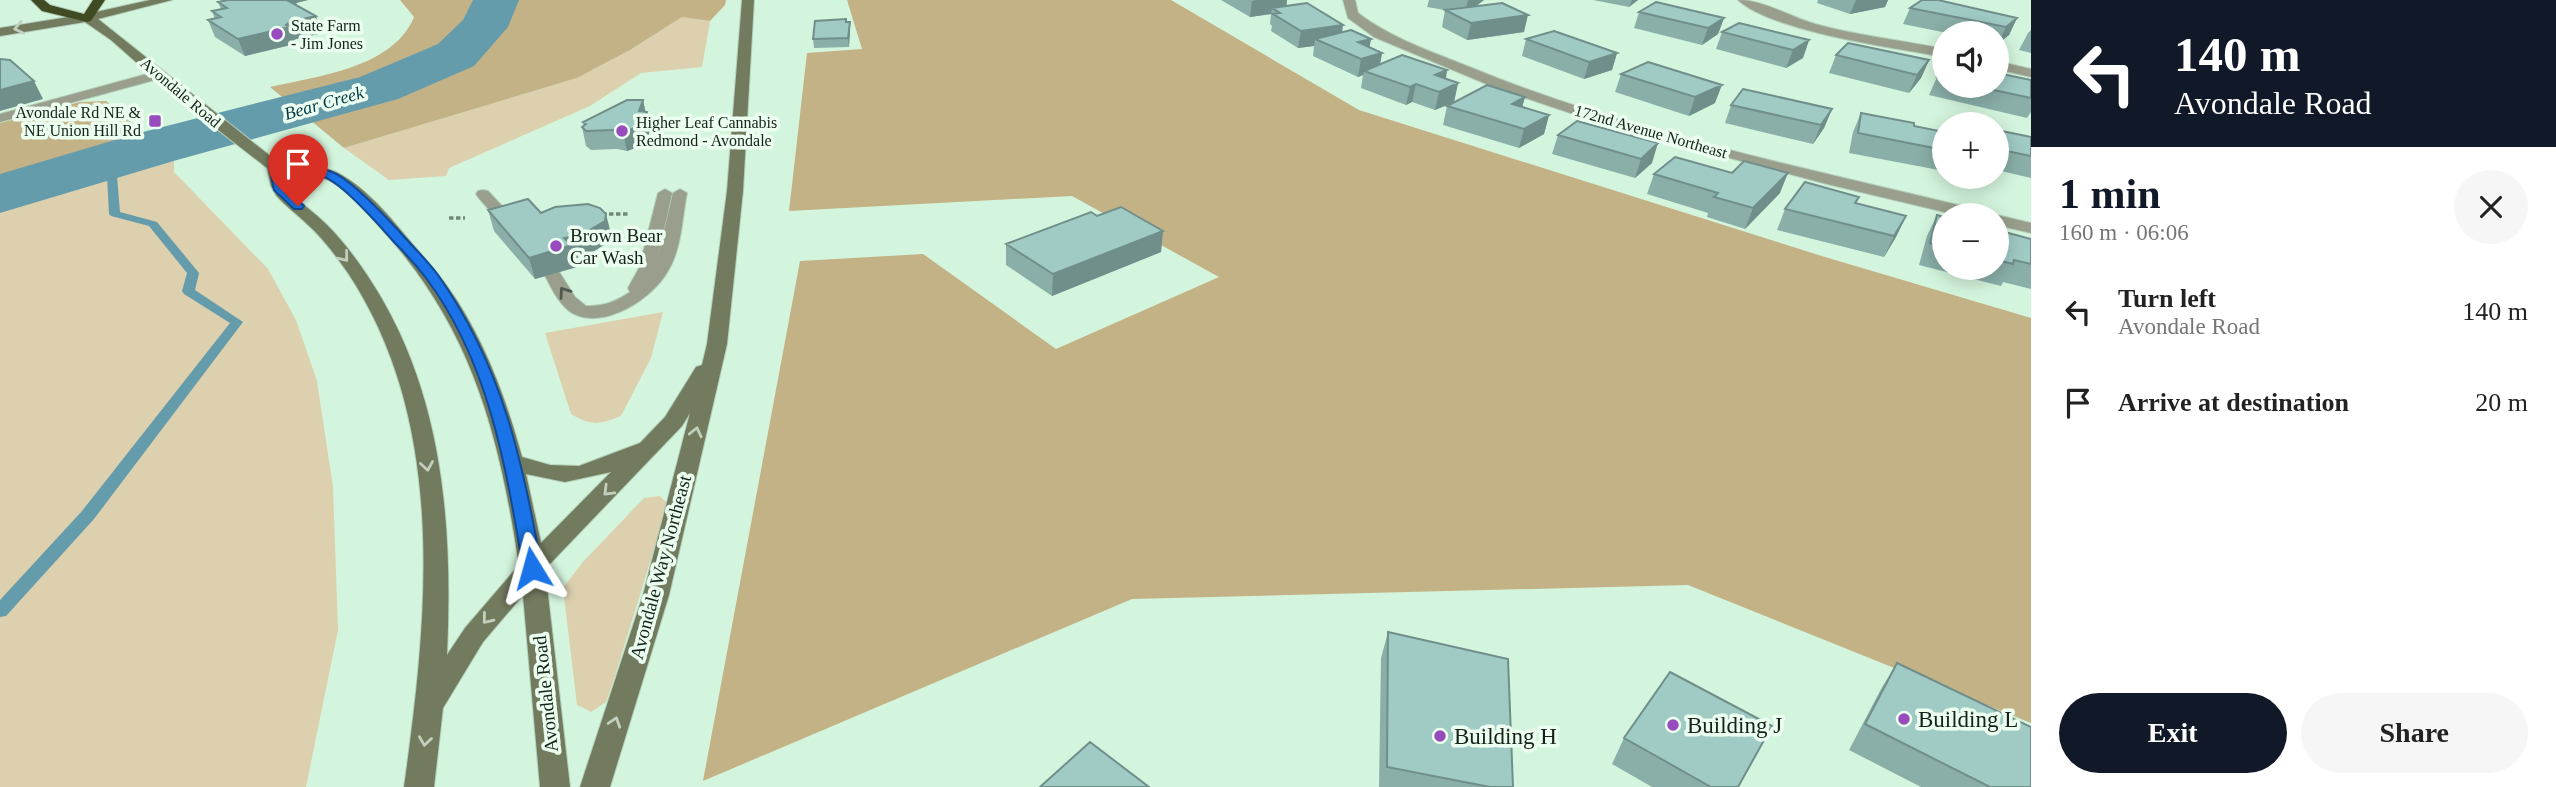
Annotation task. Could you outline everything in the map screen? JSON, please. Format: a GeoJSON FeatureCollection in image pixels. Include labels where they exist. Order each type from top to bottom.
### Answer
{"type":"FeatureCollection","features":[{"type":"Feature","properties":{"kind":"highway"},"geometry":{"type":"LineString","coordinates":[[37,0],[46,8],[87,18],[99,0]]}},
{"type":"Feature","properties":{"kind":"main road"},"geometry":{"type":"LineString","coordinates":[[0,32],[87,18],[166,0]]}},
{"type":"Feature","properties":{"kind":"main road","name":"Avondale Way Northeast"},"geometry":{"type":"LineString","coordinates":[[594,787],[656,595],[717,344],[735,191],[748,0]]}},
{"type":"Feature","properties":{"kind":"main road"},"geometry":{"type":"LineString","coordinates":[[0,45],[48,34],[87,18]]}},
{"type":"Feature","properties":{"kind":"main road","name":"Avondale Road"},"geometry":{"type":"LineString","coordinates":[[87,18],[114,34],[158,75],[275,166],[330,175],[376,213],[425,267],[455,313],[478,356],[514,461],[532,568],[555,787]]}},
{"type":"Feature","properties":{"kind":"main road"},"geometry":{"type":"LineString","coordinates":[[275,166],[280,190],[316,223],[349,261],[377,306],[401,359],[420,422],[433,498],[437,590],[430,705],[419,787]]}},
{"type":"Feature","properties":{"kind":"main road","name":"Avondale Way Northeast"},"geometry":{"type":"LineString","coordinates":[[430,705],[474,635],[532,568],[674,421],[717,344]]}},
{"type":"Feature","properties":{"kind":"main road"},"geometry":{"type":"LineString","coordinates":[[514,461],[542,473],[567,476],[588,473],[655,442]]}},
{"type":"Feature","properties":{"kind":"street","name":"172nd Avenue Northeast"},"geometry":{"type":"LineString","coordinates":[[1349,0],[1352,15],[1378,34],[1501,85],[1621,124],[1833,181],[1932,204]]}},
{"type":"Feature","properties":{"kind":"street"},"geometry":{"type":"LineString","coordinates":[[1744,0],[1763,11],[1849,35],[1932,51]]}},
{"type":"Feature","properties":{"kind":"street"},"geometry":{"type":"LineString","coordinates":[[1742,14],[1763,11]]}},
{"type":"Feature","properties":{"kind":"street"},"geometry":{"type":"LineString","coordinates":[[2009,68],[2031,74]]}},
{"type":"Feature","properties":{"kind":"street"},"geometry":{"type":"LineString","coordinates":[[2009,223],[2031,228]]}},
{"type":"Feature","properties":{"kind":"lane"},"geometry":{"type":"LineString","coordinates":[[0,118],[158,75]]}},
{"type":"Feature","properties":{"kind":"lane"},"geometry":{"type":"LineString","coordinates":[[552,274],[575,307],[583,311],[612,308],[644,290],[665,263],[672,193]]}},
{"type":"Feature","properties":{"kind":"lane"},"geometry":{"type":"LineString","coordinates":[[483,194],[512,226]]}},
{"type":"Feature","properties":{"kind":"path"},"geometry":{"type":"LineString","coordinates":[[589,214],[629,214],[626,226]]}},
{"type":"Feature","properties":{"kind":"shaded area"},"geometry":{"type":"Polygon","coordinates":[[[400,0],[726,0],[725,5],[710,21],[682,17],[630,50],[577,78],[344,148],[270,87],[352,67],[389,48],[404,34],[414,17],[400,0]]]}},
{"type":"Feature","properties":{"kind":"shaded area"},"geometry":{"type":"Polygon","coordinates":[[[847,0],[1171,0],[1359,110],[1825,257],[2031,318],[2031,723],[1688,585],[1132,599],[703,781],[800,261],[923,254],[1056,349],[1219,277],[1072,196],[789,211],[807,53],[862,49],[847,0]]]}},
{"type":"Feature","properties":{"kind":"shaded area"},"geometry":{"type":"Polygon","coordinates":[[[682,17],[710,21],[702,67],[641,73],[590,106],[449,168],[446,176],[389,180],[344,148],[577,78],[630,50],[682,17]]]}},
{"type":"Feature","properties":{"kind":"shaded area"},"geometry":{"type":"Polygon","coordinates":[[[106,101],[153,140],[78,159],[0,189],[0,123],[80,102],[106,101]]]}},
{"type":"Feature","properties":{"kind":"shaded area"},"geometry":{"type":"Polygon","coordinates":[[[174,158],[174,172],[268,269],[296,320],[317,381],[333,487],[338,630],[306,787],[0,787],[0,204],[113,170],[174,158]]]}},
{"type":"Feature","properties":{"kind":"shaded area"},"geometry":{"type":"Polygon","coordinates":[[[663,312],[651,358],[621,416],[595,423],[571,414],[545,333],[663,312]]]}},
{"type":"Feature","properties":{"kind":"shaded area"},"geometry":{"type":"Polygon","coordinates":[[[660,496],[668,504],[614,679],[606,702],[591,712],[577,705],[563,588],[582,563],[644,498],[660,496]]]}},
{"type":"Feature","properties":{"kind":"water"},"geometry":{"type":"Polygon","coordinates":[[[153,140],[174,158],[113,170],[0,204],[0,189],[78,159],[153,140]]]}},
{"type":"Feature","properties":{"kind":"building"},"geometry":{"type":"Polygon","coordinates":[[[287,0],[316,16],[290,22],[286,25],[289,27],[238,39],[208,20],[221,17],[212,11],[227,8],[218,2],[287,0]]]}},
{"type":"Feature","properties":{"kind":"building"},"geometry":{"type":"Polygon","coordinates":[[[1922,0],[1938,0],[2017,18],[2009,25],[2009,21],[1976,21],[1910,8],[1922,0]]]}},
{"type":"Feature","properties":{"kind":"building"},"geometry":{"type":"Polygon","coordinates":[[[1656,2],[1724,18],[1708,28],[1639,12],[1656,2]]]}},
{"type":"Feature","properties":{"kind":"building"},"geometry":{"type":"Polygon","coordinates":[[[1307,3],[1343,25],[1301,31],[1273,14],[1280,13],[1272,8],[1307,3]]]}},
{"type":"Feature","properties":{"kind":"building"},"geometry":{"type":"Polygon","coordinates":[[[1502,3],[1528,15],[1471,23],[1445,10],[1502,3]]]}},
{"type":"Feature","properties":{"kind":"building"},"geometry":{"type":"Polygon","coordinates":[[[846,19],[846,22],[850,22],[848,38],[813,39],[815,21],[846,19]]]}},
{"type":"Feature","properties":{"kind":"building"},"geometry":{"type":"Polygon","coordinates":[[[1739,23],[1809,40],[1793,50],[1722,32],[1739,23]]]}},
{"type":"Feature","properties":{"kind":"building"},"geometry":{"type":"Polygon","coordinates":[[[1351,30],[1371,39],[1358,42],[1382,53],[1361,59],[1315,39],[1351,30]]]}},
{"type":"Feature","properties":{"kind":"building"},"geometry":{"type":"Polygon","coordinates":[[[1554,31],[1617,53],[1589,62],[1526,39],[1554,31]]]}},
{"type":"Feature","properties":{"kind":"building"},"geometry":{"type":"Polygon","coordinates":[[[1848,43],[1929,60],[1917,75],[1836,55],[1848,43]]]}},
{"type":"Feature","properties":{"kind":"building"},"geometry":{"type":"Polygon","coordinates":[[[1402,55],[1447,70],[1435,75],[1458,83],[1439,92],[1416,84],[1410,87],[1364,71],[1402,55]]]}},
{"type":"Feature","properties":{"kind":"building"},"geometry":{"type":"Polygon","coordinates":[[[0,59],[10,60],[34,81],[0,90],[0,59]]]}},
{"type":"Feature","properties":{"kind":"building"},"geometry":{"type":"Polygon","coordinates":[[[1648,62],[1722,85],[1695,97],[1621,74],[1648,62]]]}},
{"type":"Feature","properties":{"kind":"building"},"geometry":{"type":"Polygon","coordinates":[[[2009,75],[2031,80],[2031,98],[2009,93],[2009,75]]]}},
{"type":"Feature","properties":{"kind":"building"},"geometry":{"type":"Polygon","coordinates":[[[1487,85],[1525,97],[1512,104],[1549,115],[1524,129],[1447,106],[1487,85]]]}},
{"type":"Feature","properties":{"kind":"building"},"geometry":{"type":"Polygon","coordinates":[[[1743,89],[1832,109],[1821,125],[1731,105],[1743,89]]]}},
{"type":"Feature","properties":{"kind":"building"},"geometry":{"type":"Polygon","coordinates":[[[627,100],[643,100],[639,111],[647,112],[643,125],[623,132],[586,131],[582,127],[586,124],[583,122],[627,100]]]}},
{"type":"Feature","properties":{"kind":"building"},"geometry":{"type":"Polygon","coordinates":[[[1861,113],[1914,123],[1914,126],[1932,130],[1932,148],[1858,133],[1861,113]]]}},
{"type":"Feature","properties":{"kind":"building"},"geometry":{"type":"Polygon","coordinates":[[[1577,121],[1658,143],[1641,159],[1558,135],[1577,121]]]}},
{"type":"Feature","properties":{"kind":"building"},"geometry":{"type":"Polygon","coordinates":[[[2009,132],[2031,137],[2031,156],[2009,151],[2009,132]]]}},
{"type":"Feature","properties":{"kind":"building"},"geometry":{"type":"Polygon","coordinates":[[[1675,157],[1732,173],[1744,161],[1788,173],[1753,208],[1714,197],[1718,193],[1654,174],[1675,157]]]}},
{"type":"Feature","properties":{"kind":"building"},"geometry":{"type":"Polygon","coordinates":[[[1805,182],[1859,197],[1855,203],[1906,216],[1894,236],[1785,209],[1805,182]]]}},
{"type":"Feature","properties":{"kind":"building"},"geometry":{"type":"Polygon","coordinates":[[[528,199],[541,213],[555,207],[588,204],[600,208],[606,214],[605,221],[581,235],[564,238],[572,245],[529,258],[488,210],[528,199]]]}},
{"type":"Feature","properties":{"kind":"building"},"geometry":{"type":"Polygon","coordinates":[[[1121,207],[1163,231],[1053,274],[1006,244],[1091,212],[1097,216],[1121,207]]]}},
{"type":"Feature","properties":{"kind":"building"},"geometry":{"type":"Polygon","coordinates":[[[2009,233],[2031,239],[2031,264],[2014,260],[2013,264],[2009,263],[2009,233]]]}},
{"type":"Feature","properties":{"kind":"building","name":"Building H"},"geometry":{"type":"Polygon","coordinates":[[[1388,632],[1508,659],[1513,787],[1490,787],[1387,767],[1388,632]]]}},
{"type":"Feature","properties":{"kind":"building"},"geometry":{"type":"Polygon","coordinates":[[[1897,663],[2031,727],[2031,787],[1990,787],[1865,724],[1897,663]]]}},
{"type":"Feature","properties":{"kind":"building","name":"Building J"},"geometry":{"type":"Polygon","coordinates":[[[1670,672],[1772,726],[1738,787],[1711,787],[1624,738],[1670,672]]]}},
{"type":"Feature","properties":{"kind":"building"},"geometry":{"type":"Polygon","coordinates":[[[1090,742],[1149,787],[1040,787],[1090,742]]]}},
{"type":"Feature","properties":{"kind":"waterway","name":"Bear Creek"},"geometry":{"type":"LineString","coordinates":[[0,194],[156,147],[379,88],[456,55],[484,27],[496,0]]}},
{"type":"Feature","properties":{"kind":"waterway"},"geometry":{"type":"LineString","coordinates":[[0,611],[88,515],[237,322],[188,291],[193,273],[153,224],[115,214],[112,176],[125,156]]}},
{"type":"Feature","properties":{"kind":"place","name":"State Farm - Jim Jones"},"geometry":{"type":"Point","coordinates":[277,34]}},
{"type":"Feature","properties":{"kind":"place","name":"Avondale Rd NE & NE Union Hill Rd"},"geometry":{"type":"Point","coordinates":[155,121]}},
{"type":"Feature","properties":{"kind":"place","name":"Higher Leaf Cannabis Redmond - Avondale"},"geometry":{"type":"Point","coordinates":[622,131]}},
{"type":"Feature","properties":{"kind":"place","name":"Brown Bear Car Wash"},"geometry":{"type":"Point","coordinates":[556,246]}},
{"type":"Feature","properties":{"kind":"place","name":"Building L"},"geometry":{"type":"Point","coordinates":[1904,719]}},
{"type":"Feature","properties":{"kind":"place","name":"Building J"},"geometry":{"type":"Point","coordinates":[1673,725]}},
{"type":"Feature","properties":{"kind":"place","name":"Building H"},"geometry":{"type":"Point","coordinates":[1440,736]}},
{"type":"Feature","properties":{"kind":"route"},"geometry":{"type":"LineString","coordinates":[[298,206],[280,190],[275,166],[330,175],[376,213],[431,275],[478,356],[497,405],[514,461],[532,568]]}}]}
